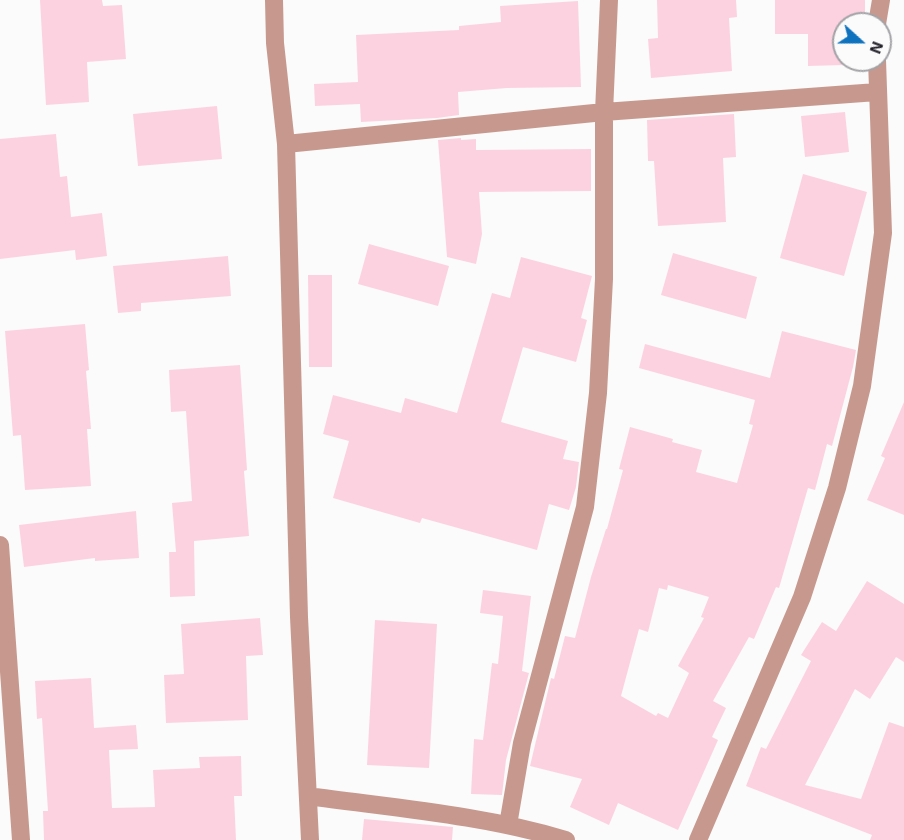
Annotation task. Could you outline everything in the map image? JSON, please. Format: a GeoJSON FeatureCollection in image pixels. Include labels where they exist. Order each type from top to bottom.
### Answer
{"type":"FeatureCollection","features":[{"type":"Feature","properties":{"kind":"street"},"geometry":{"type":"LineString","coordinates":[[274,0],[275,43],[286,144],[299,617],[310,840]]}},
{"type":"Feature","properties":{"kind":"street"},"geometry":{"type":"LineString","coordinates":[[508,825],[522,743],[585,507],[599,381],[604,279],[604,112],[609,0]]}},
{"type":"Feature","properties":{"kind":"street"},"geometry":{"type":"LineString","coordinates":[[698,840],[802,597],[837,488],[862,386],[883,233],[877,72]]}},
{"type":"Feature","properties":{"kind":"street"},"geometry":{"type":"LineString","coordinates":[[286,144],[604,112],[878,92]]}},
{"type":"Feature","properties":{"kind":"street"},"geometry":{"type":"LineString","coordinates":[[0,545],[21,840]]}},
{"type":"Feature","properties":{"kind":"street"},"geometry":{"type":"LineString","coordinates":[[308,796],[508,825],[566,840]]}},
{"type":"Feature","properties":{"kind":"building"},"geometry":{"type":"Polygon","coordinates":[[[40,0],[102,0],[103,6],[122,5],[126,59],[87,62],[89,102],[46,105],[40,0]]]}},
{"type":"Feature","properties":{"kind":"building"},"geometry":{"type":"Polygon","coordinates":[[[657,0],[736,0],[737,17],[729,18],[732,71],[651,78],[648,39],[658,38],[657,0]]]}},
{"type":"Feature","properties":{"kind":"building"},"geometry":{"type":"Polygon","coordinates":[[[775,0],[865,0],[865,12],[832,12],[832,65],[808,66],[808,34],[775,34],[775,0]]]}},
{"type":"Feature","properties":{"kind":"building"},"geometry":{"type":"Polygon","coordinates":[[[578,1],[581,87],[507,88],[458,92],[459,115],[437,118],[361,122],[360,104],[315,106],[314,84],[358,82],[356,35],[459,30],[459,26],[501,22],[500,6],[578,1]]]}},
{"type":"Feature","properties":{"kind":"building"},"geometry":{"type":"Polygon","coordinates":[[[217,106],[222,159],[138,166],[133,114],[217,106]]]}},
{"type":"Feature","properties":{"kind":"building"},"geometry":{"type":"Polygon","coordinates":[[[845,112],[849,152],[805,157],[801,116],[845,112]]]}},
{"type":"Feature","properties":{"kind":"building"},"geometry":{"type":"Polygon","coordinates":[[[734,114],[736,157],[723,158],[726,222],[658,226],[654,161],[648,161],[647,120],[734,114]]]}},
{"type":"Feature","properties":{"kind":"building"},"geometry":{"type":"Polygon","coordinates":[[[56,134],[60,177],[67,176],[71,217],[102,213],[107,256],[76,260],[75,250],[0,259],[0,139],[56,134]]]}},
{"type":"Feature","properties":{"kind":"building"},"geometry":{"type":"Polygon","coordinates":[[[461,138],[461,140],[476,139],[476,150],[591,149],[591,191],[479,192],[482,234],[476,264],[447,257],[438,140],[461,138]]]}},
{"type":"Feature","properties":{"kind":"building"},"geometry":{"type":"Polygon","coordinates":[[[803,174],[867,192],[844,276],[780,258],[803,174]]]}},
{"type":"Feature","properties":{"kind":"building"},"geometry":{"type":"Polygon","coordinates":[[[369,244],[449,266],[438,306],[358,284],[369,244]]]}},
{"type":"Feature","properties":{"kind":"building"},"geometry":{"type":"Polygon","coordinates":[[[673,253],[757,277],[746,319],[661,295],[673,253]]]}},
{"type":"Feature","properties":{"kind":"building"},"geometry":{"type":"Polygon","coordinates":[[[228,256],[231,296],[141,303],[141,311],[118,313],[113,266],[228,256]]]}},
{"type":"Feature","properties":{"kind":"building"},"geometry":{"type":"Polygon","coordinates":[[[521,257],[592,276],[581,318],[587,320],[576,362],[523,347],[501,422],[568,441],[563,459],[579,462],[576,487],[569,510],[549,504],[537,550],[422,518],[420,523],[333,498],[349,441],[323,434],[333,395],[401,413],[405,398],[457,413],[492,293],[510,298],[521,257]]]}},
{"type":"Feature","properties":{"kind":"building"},"geometry":{"type":"Polygon","coordinates":[[[308,275],[332,275],[332,367],[309,367],[308,275]]]}},
{"type":"Feature","properties":{"kind":"building"},"geometry":{"type":"Polygon","coordinates":[[[85,324],[89,370],[86,371],[91,429],[87,429],[91,486],[25,490],[21,435],[13,436],[5,331],[85,324]]]}},
{"type":"Feature","properties":{"kind":"building"},"geometry":{"type":"Polygon","coordinates":[[[782,331],[856,350],[832,446],[827,444],[815,490],[808,488],[779,588],[776,587],[754,639],[749,637],[713,701],[726,708],[712,737],[718,740],[678,830],[618,803],[609,825],[570,807],[582,779],[530,766],[551,678],[554,679],[565,636],[575,638],[623,470],[619,469],[630,427],[702,450],[696,472],[737,483],[753,425],[749,424],[755,400],[639,368],[645,344],[770,378],[782,331]],[[668,585],[667,590],[659,588],[648,632],[639,629],[621,696],[656,716],[658,713],[668,718],[689,673],[678,666],[704,618],[701,617],[709,597],[668,585]]]}},
{"type":"Feature","properties":{"kind":"building"},"geometry":{"type":"Polygon","coordinates":[[[240,365],[249,536],[194,541],[195,596],[170,597],[169,552],[176,552],[172,503],[192,501],[186,411],[171,412],[169,370],[240,365]]]}},
{"type":"Feature","properties":{"kind":"building"},"geometry":{"type":"Polygon","coordinates":[[[904,402],[904,515],[867,500],[885,458],[881,456],[904,402]]]}},
{"type":"Feature","properties":{"kind":"building"},"geometry":{"type":"Polygon","coordinates":[[[136,511],[139,558],[95,561],[95,558],[24,567],[19,525],[136,511]]]}},
{"type":"Feature","properties":{"kind":"building"},"geometry":{"type":"Polygon","coordinates":[[[867,581],[904,604],[904,662],[896,657],[870,699],[855,689],[805,785],[861,799],[889,722],[904,727],[904,840],[870,840],[872,835],[746,786],[761,747],[766,749],[811,661],[801,655],[822,622],[836,631],[867,581]]]}},
{"type":"Feature","properties":{"kind":"building"},"geometry":{"type":"Polygon","coordinates":[[[483,590],[531,596],[522,671],[529,673],[506,760],[502,795],[471,794],[474,739],[483,740],[492,663],[498,664],[503,616],[480,613],[483,590]]]}},
{"type":"Feature","properties":{"kind":"building"},"geometry":{"type":"Polygon","coordinates":[[[260,618],[263,655],[246,656],[248,720],[166,723],[164,675],[184,674],[181,624],[260,618]]]}},
{"type":"Feature","properties":{"kind":"building"},"geometry":{"type":"Polygon","coordinates":[[[375,620],[437,624],[429,768],[367,765],[375,620]]]}},
{"type":"Feature","properties":{"kind":"building"},"geometry":{"type":"Polygon","coordinates":[[[91,678],[94,728],[136,725],[138,749],[109,750],[112,808],[155,807],[153,770],[200,768],[199,757],[241,756],[242,796],[234,796],[236,840],[44,840],[43,811],[48,811],[42,718],[37,719],[35,681],[91,678]]]}},
{"type":"Feature","properties":{"kind":"building"},"geometry":{"type":"Polygon","coordinates":[[[364,819],[453,827],[452,840],[362,840],[364,819]]]}}]}
